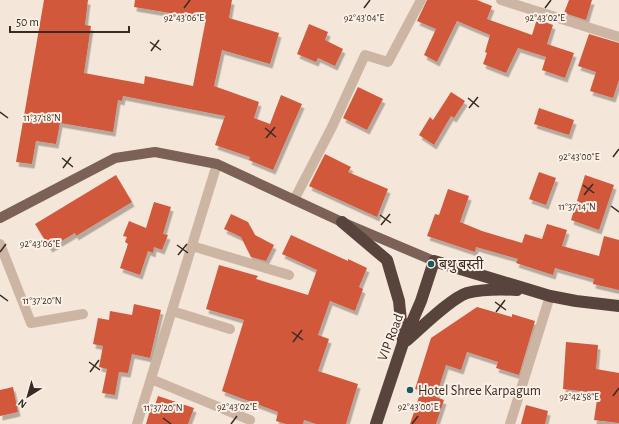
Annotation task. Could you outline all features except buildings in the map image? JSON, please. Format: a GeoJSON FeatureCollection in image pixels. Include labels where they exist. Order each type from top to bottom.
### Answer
{"type":"FeatureCollection","features":[{"type":"Feature","properties":{"kind":"highway"},"geometry":{"type":"LineString","coordinates":[[342,222],[387,260],[393,275],[399,301],[403,343]]}},
{"type":"Feature","properties":{"kind":"highway"},"geometry":{"type":"LineString","coordinates":[[434,261],[550,296],[576,301],[619,306]]}},
{"type":"Feature","properties":{"kind":"highway","name":"VIP Road"},"geometry":{"type":"LineString","coordinates":[[376,424],[403,343],[434,261]]}},
{"type":"Feature","properties":{"kind":"highway"},"geometry":{"type":"LineString","coordinates":[[403,343],[445,308],[466,294],[489,289],[532,290]]}},
{"type":"Feature","properties":{"kind":"main road"},"geometry":{"type":"LineString","coordinates":[[0,218],[116,158],[155,152],[217,164],[342,222],[434,261]]}},
{"type":"Feature","properties":{"kind":"street"},"geometry":{"type":"LineString","coordinates":[[294,200],[332,127],[365,55],[388,62],[421,0]]}},
{"type":"Feature","properties":{"kind":"street"},"geometry":{"type":"LineString","coordinates":[[501,0],[619,36]]}},
{"type":"Feature","properties":{"kind":"street"},"geometry":{"type":"LineString","coordinates":[[138,424],[217,164]]}},
{"type":"Feature","properties":{"kind":"street"},"geometry":{"type":"LineString","coordinates":[[0,244],[31,323],[83,314]]}},
{"type":"Feature","properties":{"kind":"street"},"geometry":{"type":"LineString","coordinates":[[192,246],[290,275]]}},
{"type":"Feature","properties":{"kind":"street"},"geometry":{"type":"LineString","coordinates":[[510,424],[550,296]]}},
{"type":"Feature","properties":{"kind":"street"},"geometry":{"type":"LineString","coordinates":[[172,311],[230,329]]}},
{"type":"Feature","properties":{"kind":"street"},"geometry":{"type":"LineString","coordinates":[[151,379],[250,420]]}},
{"type":"Feature","properties":{"kind":"place","name":"बथु बस्ती"},"geometry":{"type":"Point","coordinates":[431,264]}},
{"type":"Feature","properties":{"kind":"place","name":"Hotel Shree Karpagum"},"geometry":{"type":"Point","coordinates":[410,390]}}]}
